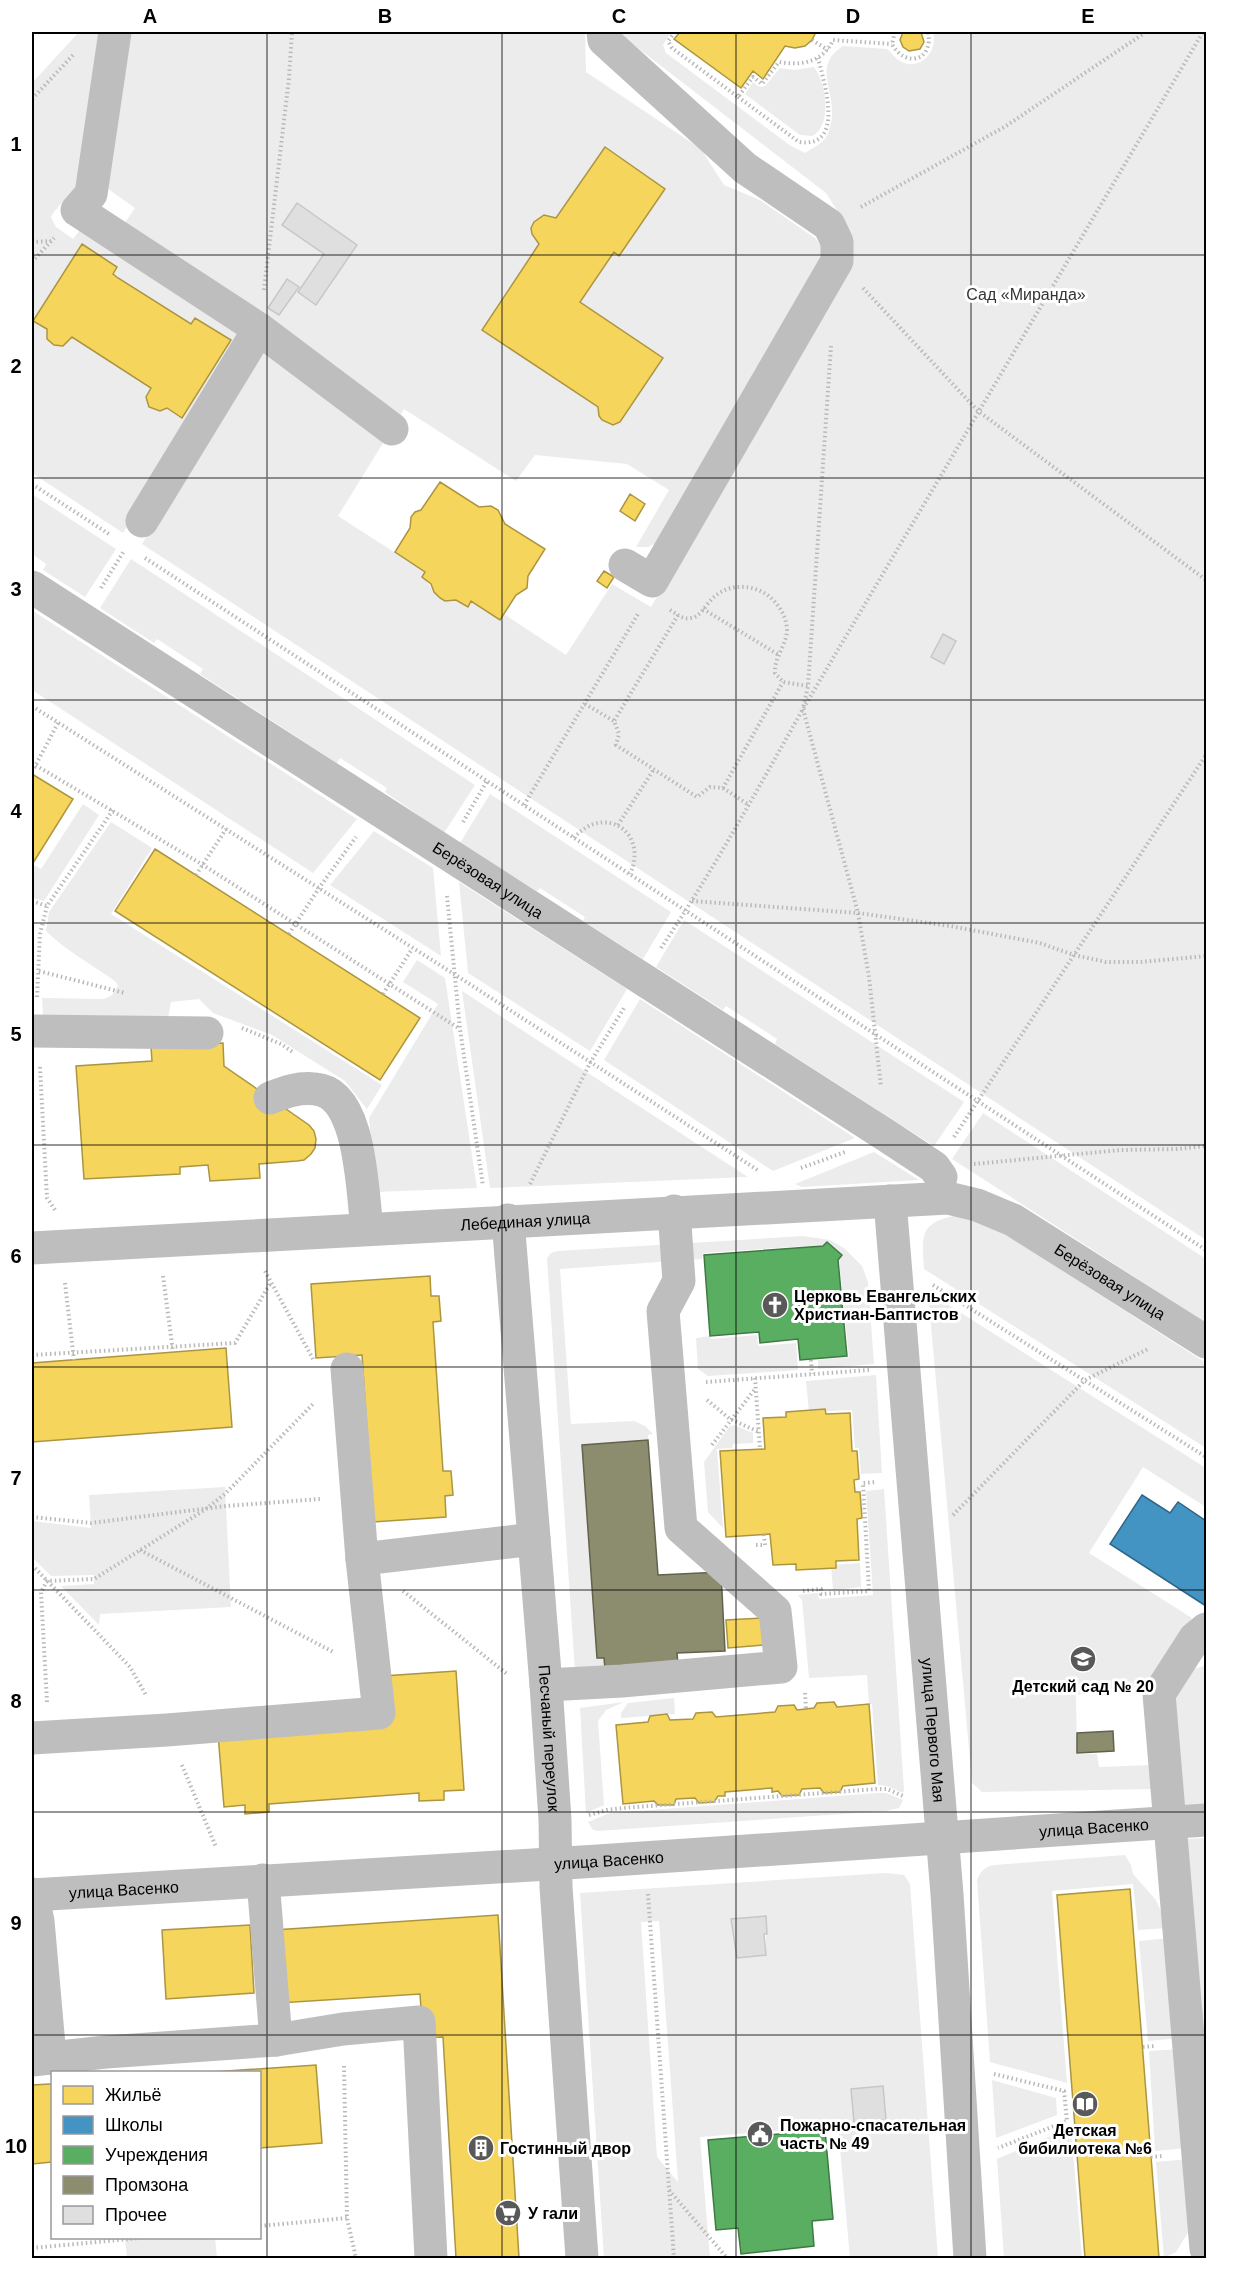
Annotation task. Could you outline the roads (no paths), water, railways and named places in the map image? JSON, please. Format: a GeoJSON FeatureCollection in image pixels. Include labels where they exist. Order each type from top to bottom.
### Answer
{"type":"FeatureCollection","features":[{"type":"Feature","properties":{"kind":"street"},"geometry":{"type":"LineString","coordinates":[[115,32],[91,194],[77,210],[259,329],[392,429]]}},
{"type":"Feature","properties":{"kind":"street"},"geometry":{"type":"LineString","coordinates":[[603,32],[604,40],[743,180],[829,225],[837,242],[837,261],[638,573]]}},
{"type":"Feature","properties":{"kind":"street"},"geometry":{"type":"LineString","coordinates":[[129,536],[259,329]]}},
{"type":"Feature","properties":{"kind":"street","name":"Берёзовая улица"},"geometry":{"type":"LineString","coordinates":[[32,586],[81,620],[887,1137],[937,1172]]}},
{"type":"Feature","properties":{"kind":"street"},"geometry":{"type":"LineString","coordinates":[[34,1031],[207,1033]]}},
{"type":"Feature","properties":{"kind":"street"},"geometry":{"type":"LineString","coordinates":[[270,1098],[294,1089],[317,1088],[335,1097],[348,1114],[359,1156],[367,1228]]}},
{"type":"Feature","properties":{"kind":"street","name":"Лебединая улица"},"geometry":{"type":"LineString","coordinates":[[40,1236],[367,1228],[948,1198],[977,1205],[1013,1220]]}},
{"type":"Feature","properties":{"kind":"street","name":"улица Первого Мая"},"geometry":{"type":"LineString","coordinates":[[890,1202],[942,1837],[970,2259]]}},
{"type":"Feature","properties":{"kind":"street"},"geometry":{"type":"LineString","coordinates":[[546,1685],[622,1681],[781,1667],[775,1611],[681,1528],[663,1311],[679,1281],[674,1211]]}},
{"type":"Feature","properties":{"kind":"street","name":"Песчаный переулок"},"geometry":{"type":"LineString","coordinates":[[508,1220],[546,1685],[555,1862],[582,2259]]}},
{"type":"Feature","properties":{"kind":"street","name":"Берёзовая улица"},"geometry":{"type":"LineString","coordinates":[[1013,1220],[1206,1342]]}},
{"type":"Feature","properties":{"kind":"street"},"geometry":{"type":"LineString","coordinates":[[40,1737],[167,1730],[379,1713],[362,1559],[347,1369]]}},
{"type":"Feature","properties":{"kind":"street"},"geometry":{"type":"LineString","coordinates":[[362,1559],[534,1539]]}},
{"type":"Feature","properties":{"kind":"street"},"geometry":{"type":"LineString","coordinates":[[1206,1629],[1195,1638],[1159,1694],[1187,1821],[1206,2248]]}},
{"type":"Feature","properties":{"kind":"street","name":"улица Васенко"},"geometry":{"type":"LineString","coordinates":[[32,1895],[1187,1821]]}},
{"type":"Feature","properties":{"kind":"street"},"geometry":{"type":"LineString","coordinates":[[263,1880],[276,2040]]}},
{"type":"Feature","properties":{"kind":"street"},"geometry":{"type":"LineString","coordinates":[[32,1895],[38,1921],[41,2059],[276,2040],[343,2029],[419,2022],[431,2259]]}},
{"type":"Feature","properties":{"kind":"place","name":"Церковь Евангельских Христиан-Баптистов"},"geometry":{"type":"Point","coordinates":[775,1305]}},
{"type":"Feature","properties":{"kind":"place","name":"Детский сад № 20"},"geometry":{"type":"Point","coordinates":[1083,1659]}},
{"type":"Feature","properties":{"kind":"place","name":"Детская бибилиотека №6"},"geometry":{"type":"Point","coordinates":[1085,2104]}},
{"type":"Feature","properties":{"kind":"place","name":"Пожарно-спасательная часть № 49"},"geometry":{"type":"Point","coordinates":[760,2134]}},
{"type":"Feature","properties":{"kind":"place","name":"Гостинный двор"},"geometry":{"type":"Point","coordinates":[481,2148]}},
{"type":"Feature","properties":{"kind":"place","name":"У гали"},"geometry":{"type":"Point","coordinates":[508,2213]}},
{"type":"Feature","properties":{"kind":"park label","name":"Сад «Миранда»"},"geometry":{"type":"Point","coordinates":[1026,294]}}]}
